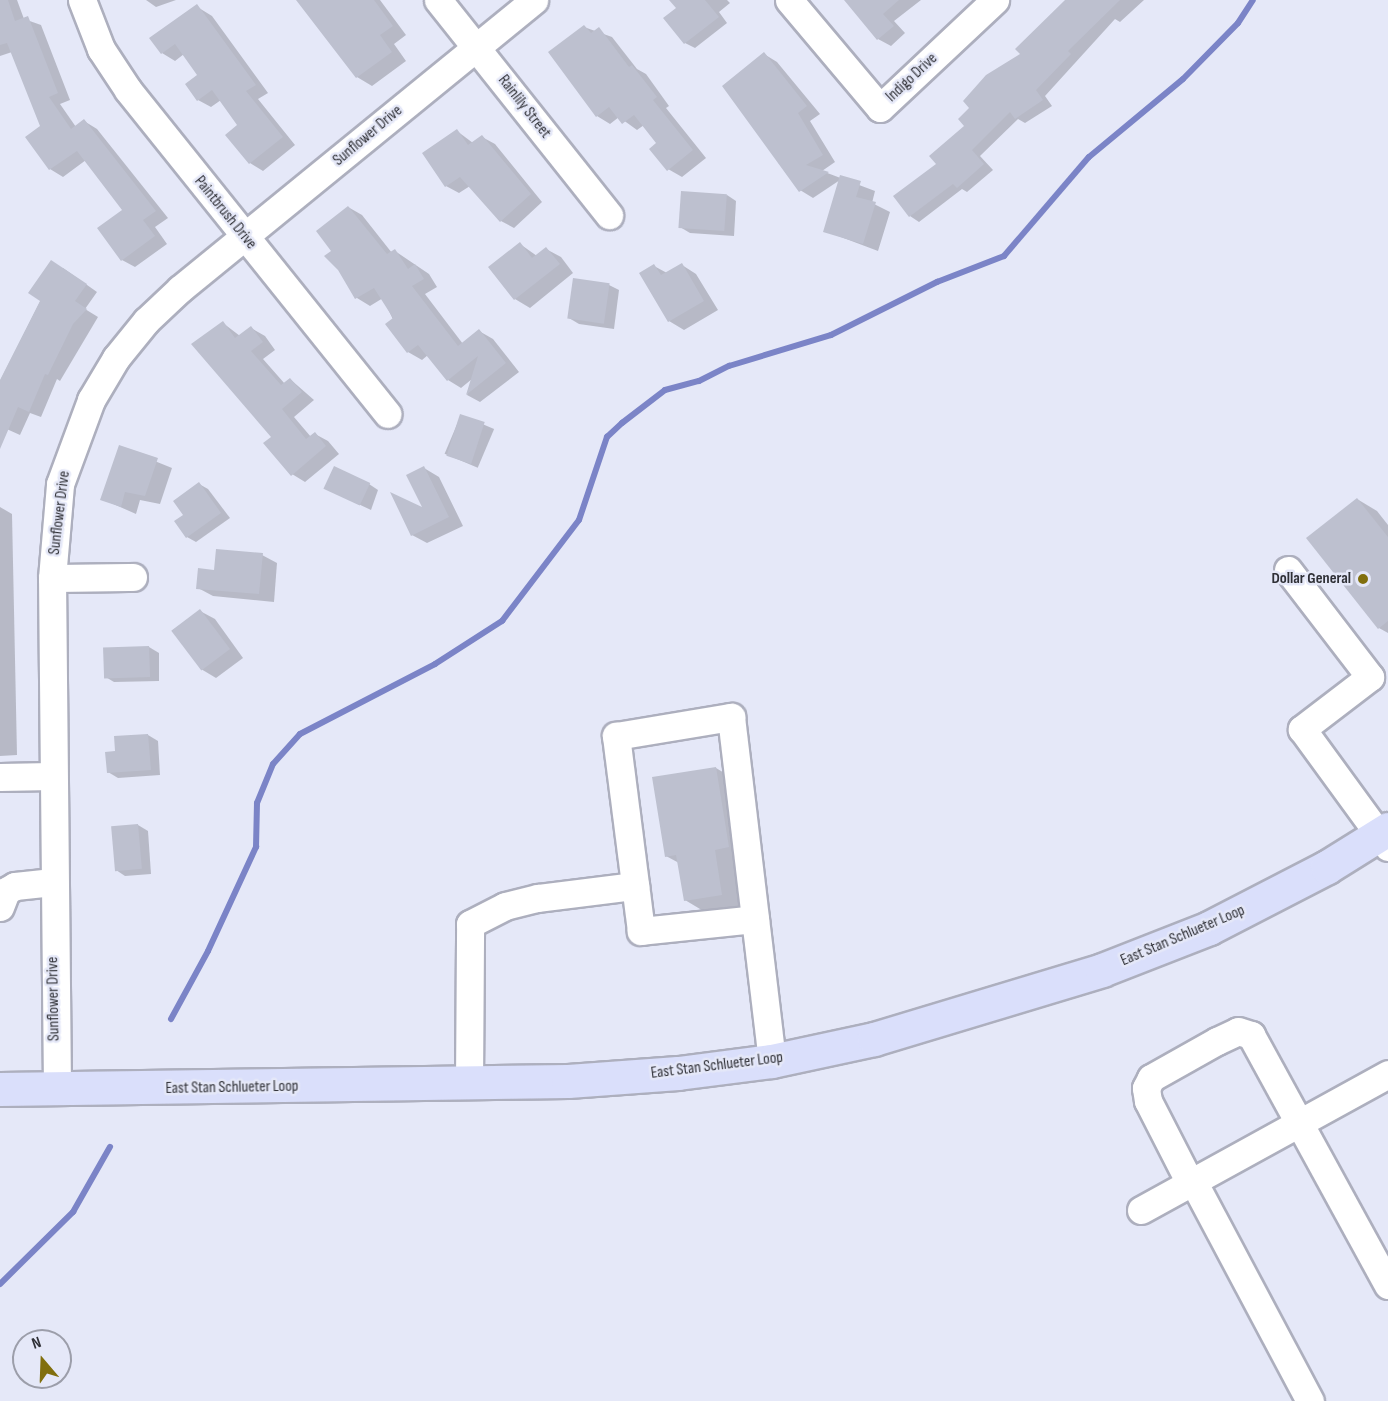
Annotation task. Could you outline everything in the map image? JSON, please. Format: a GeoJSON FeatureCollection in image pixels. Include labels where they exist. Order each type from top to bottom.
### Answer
{"type":"FeatureCollection","features":[{"type":"Feature","properties":{"kind":"main road","name":"East Stan Schlueter Loop"},"geometry":{"type":"LineString","coordinates":[[0,1089],[469,1083],[656,1075],[772,1061],[874,1040],[1102,970],[1209,928],[1385,837]]}},
{"type":"Feature","properties":{"kind":"street","name":"Paintbrush Drive"},"geometry":{"type":"LineString","coordinates":[[82,0],[102,49],[128,90],[388,414]]}},
{"type":"Feature","properties":{"kind":"street","name":"Rainlily Street"},"geometry":{"type":"LineString","coordinates":[[438,0],[609,215]]}},
{"type":"Feature","properties":{"kind":"street","name":"Sunflower Drive"},"geometry":{"type":"LineString","coordinates":[[57,1088],[52,882],[52,578],[60,484],[91,400],[116,358],[146,321],[534,0]]}},
{"type":"Feature","properties":{"kind":"street","name":"Indigo Drive"},"geometry":{"type":"LineString","coordinates":[[789,0],[880,108],[995,0]]}},
{"type":"Feature","properties":{"kind":"street"},"geometry":{"type":"LineString","coordinates":[[1288,570],[1379,676],[1302,729],[1385,837]]}},
{"type":"Feature","properties":{"kind":"street"},"geometry":{"type":"LineString","coordinates":[[52,578],[133,577]]}},
{"type":"Feature","properties":{"kind":"street"},"geometry":{"type":"LineString","coordinates":[[755,919],[641,931],[616,736],[731,717],[772,1061]]}},
{"type":"Feature","properties":{"kind":"street"},"geometry":{"type":"LineString","coordinates":[[0,777],[52,776]]}},
{"type":"Feature","properties":{"kind":"street"},"geometry":{"type":"LineString","coordinates":[[0,907],[6,891],[15,886],[52,882]]}},
{"type":"Feature","properties":{"kind":"street"},"geometry":{"type":"LineString","coordinates":[[469,1083],[471,924],[505,906],[538,898],[635,886]]}},
{"type":"Feature","properties":{"kind":"street"},"geometry":{"type":"LineString","coordinates":[[1310,1401],[1148,1101],[1146,1088],[1151,1078],[1238,1031],[1251,1035],[1301,1122],[1388,1286]]}},
{"type":"Feature","properties":{"kind":"street"},"geometry":{"type":"LineString","coordinates":[[1141,1210],[1388,1074]]}},
{"type":"Feature","properties":{"kind":"building"},"geometry":{"type":"Polygon","coordinates":[[[0,0],[8,0],[15,21],[28,16],[58,93],[49,97],[71,129],[84,119],[156,211],[143,220],[155,236],[121,261],[97,228],[122,210],[77,151],[49,170],[25,137],[40,126],[7,43],[0,45],[0,0]]]}},
{"type":"Feature","properties":{"kind":"building"},"geometry":{"type":"Polygon","coordinates":[[[296,0],[374,0],[393,26],[380,35],[392,52],[356,78],[296,0]]]}},
{"type":"Feature","properties":{"kind":"building"},"geometry":{"type":"Polygon","coordinates":[[[669,0],[705,0],[719,17],[684,44],[663,18],[676,8],[669,0]]]}},
{"type":"Feature","properties":{"kind":"building"},"geometry":{"type":"Polygon","coordinates":[[[844,0],[899,0],[883,14],[894,26],[877,40],[844,0]]]}},
{"type":"Feature","properties":{"kind":"building"},"geometry":{"type":"Polygon","coordinates":[[[1065,0],[1120,0],[1068,51],[1071,54],[1036,90],[1043,100],[1015,119],[1010,112],[972,150],[984,164],[957,188],[953,184],[909,217],[893,196],[936,164],[929,156],[964,126],[958,119],[969,108],[963,101],[986,75],[1020,54],[1015,49],[1065,0]]]}},
{"type":"Feature","properties":{"kind":"building"},"geometry":{"type":"Polygon","coordinates":[[[197,4],[256,85],[246,91],[283,137],[249,164],[225,135],[237,125],[212,90],[197,101],[185,84],[197,75],[175,44],[161,54],[149,38],[197,4]]]}},
{"type":"Feature","properties":{"kind":"building"},"geometry":{"type":"Polygon","coordinates":[[[584,25],[591,33],[599,27],[629,67],[632,65],[657,97],[653,100],[693,150],[667,171],[649,149],[656,143],[634,115],[622,124],[609,107],[596,117],[548,52],[584,25]]]}},
{"type":"Feature","properties":{"kind":"building"},"geometry":{"type":"Polygon","coordinates":[[[764,52],[807,106],[798,113],[823,155],[806,165],[829,172],[799,192],[722,86],[764,52]]]}},
{"type":"Feature","properties":{"kind":"building"},"geometry":{"type":"Polygon","coordinates":[[[457,129],[468,145],[482,135],[531,194],[500,222],[460,177],[445,187],[422,153],[457,129]]]}},
{"type":"Feature","properties":{"kind":"building"},"geometry":{"type":"Polygon","coordinates":[[[840,175],[861,181],[856,197],[876,202],[863,244],[823,232],[840,175]]]}},
{"type":"Feature","properties":{"kind":"building"},"geometry":{"type":"Polygon","coordinates":[[[681,191],[727,194],[724,231],[678,228],[681,191]]]}},
{"type":"Feature","properties":{"kind":"building"},"geometry":{"type":"Polygon","coordinates":[[[348,206],[387,254],[395,249],[408,269],[415,264],[424,279],[412,286],[458,346],[479,329],[506,363],[466,395],[478,356],[447,381],[418,345],[407,353],[385,324],[393,318],[374,288],[355,299],[338,270],[324,256],[331,251],[316,231],[348,206]]]}},
{"type":"Feature","properties":{"kind":"building"},"geometry":{"type":"Polygon","coordinates":[[[520,242],[532,258],[546,247],[560,264],[514,300],[488,267],[520,242]]]}},
{"type":"Feature","properties":{"kind":"building"},"geometry":{"type":"Polygon","coordinates":[[[51,260],[87,284],[75,301],[87,309],[73,324],[48,375],[45,374],[29,412],[18,407],[0,449],[0,380],[40,301],[28,293],[51,260]]]}},
{"type":"Feature","properties":{"kind":"building"},"geometry":{"type":"Polygon","coordinates":[[[682,263],[704,301],[668,322],[639,273],[654,264],[661,275],[682,263]]]}},
{"type":"Feature","properties":{"kind":"building"},"geometry":{"type":"Polygon","coordinates":[[[573,278],[610,283],[604,324],[567,319],[573,278]]]}},
{"type":"Feature","properties":{"kind":"building"},"geometry":{"type":"Polygon","coordinates":[[[223,321],[235,338],[251,326],[263,342],[251,351],[281,385],[290,378],[302,392],[282,409],[306,439],[315,432],[326,446],[291,476],[263,443],[271,437],[191,344],[223,321]]]}},
{"type":"Feature","properties":{"kind":"building"},"geometry":{"type":"Polygon","coordinates":[[[460,414],[485,422],[471,464],[446,456],[460,414]]]}},
{"type":"Feature","properties":{"kind":"building"},"geometry":{"type":"Polygon","coordinates":[[[119,445],[158,458],[145,496],[125,492],[121,507],[100,500],[119,445]]]}},
{"type":"Feature","properties":{"kind":"building"},"geometry":{"type":"Polygon","coordinates":[[[334,466],[370,483],[360,506],[323,489],[334,466]]]}},
{"type":"Feature","properties":{"kind":"building"},"geometry":{"type":"Polygon","coordinates":[[[424,466],[449,517],[411,536],[390,492],[422,507],[406,475],[424,466]]]}},
{"type":"Feature","properties":{"kind":"building"},"geometry":{"type":"Polygon","coordinates":[[[199,482],[221,513],[186,538],[174,521],[183,515],[173,501],[199,482]]]}},
{"type":"Feature","properties":{"kind":"building","name":"Dollar General"},"geometry":{"type":"Polygon","coordinates":[[[1357,498],[1388,537],[1388,621],[1378,629],[1306,538],[1357,498]]]}},
{"type":"Feature","properties":{"kind":"building"},"geometry":{"type":"Polygon","coordinates":[[[216,549],[263,553],[259,594],[196,589],[198,568],[214,570],[216,549]]]}},
{"type":"Feature","properties":{"kind":"building"},"geometry":{"type":"Polygon","coordinates":[[[200,609],[230,649],[201,671],[171,631],[200,609]]]}},
{"type":"Feature","properties":{"kind":"building"},"geometry":{"type":"Polygon","coordinates":[[[149,646],[150,677],[104,679],[103,648],[149,646]]]}},
{"type":"Feature","properties":{"kind":"building"},"geometry":{"type":"Polygon","coordinates":[[[148,734],[151,770],[107,773],[105,752],[115,751],[114,736],[148,734]]]}},
{"type":"Feature","properties":{"kind":"building"},"geometry":{"type":"Polygon","coordinates":[[[716,767],[729,847],[715,850],[722,895],[684,901],[676,855],[665,857],[652,777],[716,767]]]}},
{"type":"Feature","properties":{"kind":"building"},"geometry":{"type":"Polygon","coordinates":[[[138,824],[142,869],[115,871],[111,826],[138,824]]]}},
{"type":"Feature","properties":{"kind":"waterway"},"geometry":{"type":"LineString","coordinates":[[171,1019],[208,951],[256,847],[257,803],[273,764],[300,734],[435,664],[502,621],[579,520],[607,437],[665,390],[699,381],[729,366],[831,335],[937,282],[1004,256],[1089,157],[1183,79],[1238,23],[1253,0]]}},
{"type":"Feature","properties":{"kind":"waterway"},"geometry":{"type":"LineString","coordinates":[[0,1284],[73,1212],[110,1147]]}},
{"type":"Feature","properties":{"kind":"place","name":"Dollar General"},"geometry":{"type":"Point","coordinates":[1363,579]}}]}
